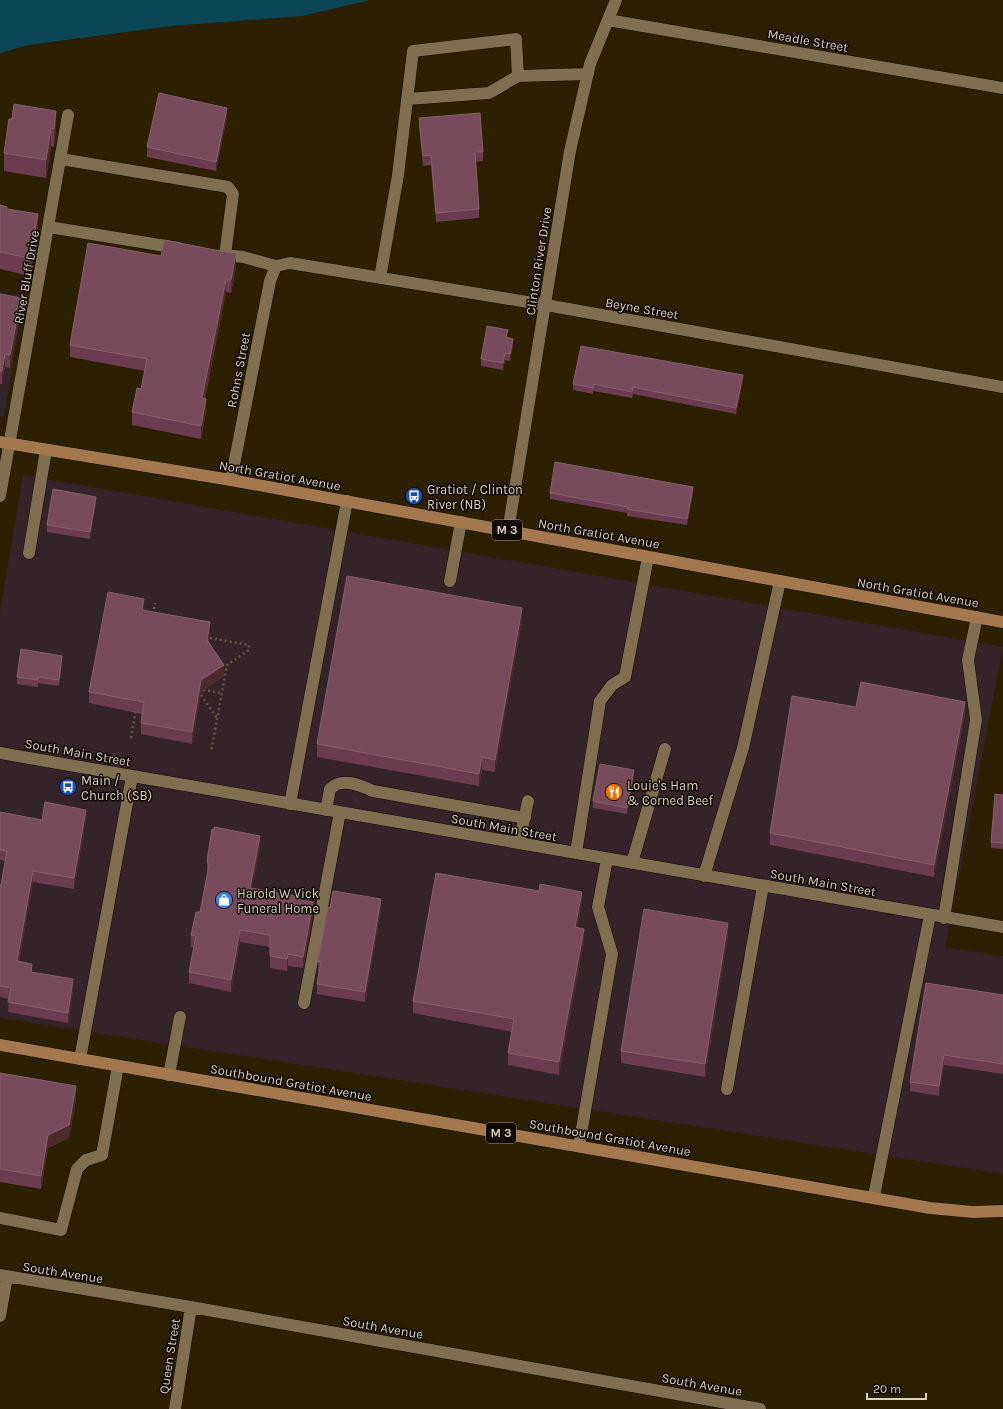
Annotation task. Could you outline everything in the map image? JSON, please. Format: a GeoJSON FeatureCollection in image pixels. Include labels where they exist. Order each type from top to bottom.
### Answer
{"type":"FeatureCollection","features":[{"type":"Feature","properties":{"kind":"main road","name":"North Gratiot Avenue"},"geometry":{"type":"LineString","coordinates":[[5,443],[231,480],[1003,622]]}},
{"type":"Feature","properties":{"kind":"main road","name":"Southbound Gratiot Avenue"},"geometry":{"type":"LineString","coordinates":[[0,1046],[874,1196],[930,1208],[973,1212],[1003,1211]]}},
{"type":"Feature","properties":{"kind":"street","name":"Clinton River Drive"},"geometry":{"type":"LineString","coordinates":[[508,531],[570,151],[588,74],[616,0]]}},
{"type":"Feature","properties":{"kind":"street","name":"Meadle Street"},"geometry":{"type":"LineString","coordinates":[[608,20],[1003,88]]}},
{"type":"Feature","properties":{"kind":"street"},"geometry":{"type":"LineString","coordinates":[[380,278],[398,174],[413,51],[516,39],[518,76]]}},
{"type":"Feature","properties":{"kind":"street"},"geometry":{"type":"LineString","coordinates":[[407,99],[489,93],[518,76],[588,74]]}},
{"type":"Feature","properties":{"kind":"street","name":"River Bluff Drive"},"geometry":{"type":"LineString","coordinates":[[0,496],[5,443],[49,227],[68,115]]}},
{"type":"Feature","properties":{"kind":"street"},"geometry":{"type":"LineString","coordinates":[[61,159],[228,186],[233,194],[225,255]]}},
{"type":"Feature","properties":{"kind":"street"},"geometry":{"type":"LineString","coordinates":[[49,227],[187,249]]}},
{"type":"Feature","properties":{"kind":"street"},"geometry":{"type":"LineString","coordinates":[[210,253],[243,257],[276,266]]}},
{"type":"Feature","properties":{"kind":"street","name":"Beyne Street"},"geometry":{"type":"LineString","coordinates":[[276,266],[290,263],[546,305],[1003,387]]}},
{"type":"Feature","properties":{"kind":"street","name":"Rohns Street"},"geometry":{"type":"LineString","coordinates":[[231,480],[270,281],[276,266]]}},
{"type":"Feature","properties":{"kind":"street"},"geometry":{"type":"LineString","coordinates":[[29,554],[46,450]]}},
{"type":"Feature","properties":{"kind":"street"},"geometry":{"type":"LineString","coordinates":[[290,804],[347,501]]}},
{"type":"Feature","properties":{"kind":"street"},"geometry":{"type":"LineString","coordinates":[[450,581],[461,522]]}},
{"type":"Feature","properties":{"kind":"street"},"geometry":{"type":"LineString","coordinates":[[576,853],[600,700],[612,685],[625,678],[648,557]]}},
{"type":"Feature","properties":{"kind":"street"},"geometry":{"type":"LineString","coordinates":[[704,876],[742,748],[780,581]]}},
{"type":"Feature","properties":{"kind":"street"},"geometry":{"type":"LineString","coordinates":[[944,918],[976,720],[968,660],[977,617]]}},
{"type":"Feature","properties":{"kind":"street"},"geometry":{"type":"LineString","coordinates":[[632,863],[665,749]]}},
{"type":"Feature","properties":{"kind":"street","name":"South Main Street"},"geometry":{"type":"LineString","coordinates":[[0,753],[944,918],[1003,927]]}},
{"type":"Feature","properties":{"kind":"street"},"geometry":{"type":"LineString","coordinates":[[80,1060],[132,776]]}},
{"type":"Feature","properties":{"kind":"street"},"geometry":{"type":"LineString","coordinates":[[326,810],[330,789],[337,784],[349,782],[372,790],[525,818]]}},
{"type":"Feature","properties":{"kind":"street"},"geometry":{"type":"LineString","coordinates":[[520,844],[528,801]]}},
{"type":"Feature","properties":{"kind":"street"},"geometry":{"type":"LineString","coordinates":[[304,1003],[340,812]]}},
{"type":"Feature","properties":{"kind":"street"},"geometry":{"type":"LineString","coordinates":[[578,1146],[612,954],[598,907],[607,859]]}},
{"type":"Feature","properties":{"kind":"street"},"geometry":{"type":"LineString","coordinates":[[727,1089],[763,886]]}},
{"type":"Feature","properties":{"kind":"street"},"geometry":{"type":"LineString","coordinates":[[874,1196],[930,915]]}},
{"type":"Feature","properties":{"kind":"street"},"geometry":{"type":"LineString","coordinates":[[169,1075],[180,1017]]}},
{"type":"Feature","properties":{"kind":"street"},"geometry":{"type":"LineString","coordinates":[[0,1218],[61,1230],[77,1169],[86,1160],[102,1155],[118,1066]]}},
{"type":"Feature","properties":{"kind":"street"},"geometry":{"type":"LineString","coordinates":[[0,1316],[3,1276]]}},
{"type":"Feature","properties":{"kind":"street","name":"South Avenue"},"geometry":{"type":"LineString","coordinates":[[3,1276],[191,1307],[760,1409]]}},
{"type":"Feature","properties":{"kind":"street","name":"Queen Street"},"geometry":{"type":"LineString","coordinates":[[175,1409],[191,1307]]}},
{"type":"Feature","properties":{"kind":"path"},"geometry":{"type":"LineString","coordinates":[[152,618],[155,603]]}},
{"type":"Feature","properties":{"kind":"path"},"geometry":{"type":"LineString","coordinates":[[210,638],[250,645],[249,650],[227,665],[211,752]]}},
{"type":"Feature","properties":{"kind":"path"},"geometry":{"type":"LineString","coordinates":[[204,699],[204,690],[222,693]]}},
{"type":"Feature","properties":{"kind":"path"},"geometry":{"type":"LineString","coordinates":[[201,694],[217,719]]}},
{"type":"Feature","properties":{"kind":"path"},"geometry":{"type":"LineString","coordinates":[[131,738],[136,708]]}},
{"type":"Feature","properties":{"kind":"shaded area"},"geometry":{"type":"Polygon","coordinates":[[[0,292],[24,296],[4,417],[0,417],[0,292]]]}},
{"type":"Feature","properties":{"kind":"shaded area"},"geometry":{"type":"Polygon","coordinates":[[[23,475],[1003,647],[945,948],[1003,956],[1003,1174],[0,1018],[0,612],[23,475]]]}},
{"type":"Feature","properties":{"kind":"water"},"geometry":{"type":"Polygon","coordinates":[[[0,0],[370,0],[302,16],[171,26],[28,45],[0,53],[0,0]]]}},
{"type":"Feature","properties":{"kind":"building"},"geometry":{"type":"Polygon","coordinates":[[[159,93],[227,108],[216,162],[147,147],[159,93]]]}},
{"type":"Feature","properties":{"kind":"building"},"geometry":{"type":"Polygon","coordinates":[[[14,104],[56,111],[54,129],[51,128],[46,160],[4,153],[9,119],[12,119],[14,104]]]}},
{"type":"Feature","properties":{"kind":"building"},"geometry":{"type":"Polygon","coordinates":[[[480,113],[483,152],[475,152],[479,209],[436,213],[431,155],[423,156],[419,118],[480,113]]]}},
{"type":"Feature","properties":{"kind":"building"},"geometry":{"type":"Polygon","coordinates":[[[0,205],[7,207],[7,209],[38,214],[30,258],[0,252],[0,205]]]}},
{"type":"Feature","properties":{"kind":"building"},"geometry":{"type":"Polygon","coordinates":[[[164,240],[236,254],[231,280],[226,280],[202,398],[206,399],[201,426],[132,412],[137,388],[141,389],[147,359],[70,345],[88,243],[161,256],[164,240]]]}},
{"type":"Feature","properties":{"kind":"building"},"geometry":{"type":"Polygon","coordinates":[[[0,294],[21,298],[10,355],[5,354],[2,371],[0,371],[0,294]]]}},
{"type":"Feature","properties":{"kind":"building"},"geometry":{"type":"Polygon","coordinates":[[[487,326],[508,330],[506,337],[513,339],[510,354],[505,353],[503,363],[481,359],[487,326]]]}},
{"type":"Feature","properties":{"kind":"building"},"geometry":{"type":"Polygon","coordinates":[[[581,346],[743,375],[736,408],[633,387],[632,392],[593,384],[593,388],[573,384],[581,346]]]}},
{"type":"Feature","properties":{"kind":"building"},"geometry":{"type":"Polygon","coordinates":[[[555,462],[693,487],[687,519],[627,509],[628,507],[550,493],[555,462]]]}},
{"type":"Feature","properties":{"kind":"building"},"geometry":{"type":"Polygon","coordinates":[[[53,489],[96,497],[90,532],[47,525],[53,489]]]}},
{"type":"Feature","properties":{"kind":"building"},"geometry":{"type":"Polygon","coordinates":[[[347,576],[522,608],[495,760],[482,757],[479,774],[317,744],[347,576]]]}},
{"type":"Feature","properties":{"kind":"building"},"geometry":{"type":"Polygon","coordinates":[[[108,592],[144,599],[142,610],[210,622],[207,640],[224,665],[201,680],[192,732],[141,723],[144,702],[89,692],[108,592]]]}},
{"type":"Feature","properties":{"kind":"building"},"geometry":{"type":"Polygon","coordinates":[[[21,649],[62,656],[59,680],[38,677],[38,680],[17,677],[21,649]]]}},
{"type":"Feature","properties":{"kind":"building"},"geometry":{"type":"Polygon","coordinates":[[[861,682],[965,702],[934,865],[770,833],[792,696],[856,707],[861,682]]]}},
{"type":"Feature","properties":{"kind":"building","name":"Louie's Ham & Corned Beef"},"geometry":{"type":"Polygon","coordinates":[[[600,764],[634,770],[627,808],[593,801],[600,764]]]}},
{"type":"Feature","properties":{"kind":"building"},"geometry":{"type":"Polygon","coordinates":[[[995,794],[1003,795],[1003,843],[991,842],[995,794]]]}},
{"type":"Feature","properties":{"kind":"building"},"geometry":{"type":"Polygon","coordinates":[[[45,802],[86,810],[74,878],[33,871],[17,961],[32,964],[31,972],[73,979],[68,1013],[8,1002],[11,988],[0,986],[0,885],[7,851],[0,850],[0,812],[42,820],[45,802]]]}},
{"type":"Feature","properties":{"kind":"building"},"geometry":{"type":"Polygon","coordinates":[[[214,827],[260,836],[250,888],[295,896],[294,899],[313,902],[303,957],[288,954],[287,959],[270,956],[270,935],[240,930],[231,980],[189,972],[196,936],[191,935],[196,912],[200,912],[209,865],[207,861],[212,829],[214,830],[214,827]]]}},
{"type":"Feature","properties":{"kind":"building"},"geometry":{"type":"Polygon","coordinates":[[[436,873],[539,891],[540,884],[582,892],[575,927],[584,929],[559,1062],[508,1053],[514,1019],[413,1001],[436,873]]]}},
{"type":"Feature","properties":{"kind":"building"},"geometry":{"type":"Polygon","coordinates":[[[333,891],[381,899],[365,992],[317,984],[321,962],[318,961],[328,907],[330,908],[333,891]]]}},
{"type":"Feature","properties":{"kind":"building"},"geometry":{"type":"Polygon","coordinates":[[[644,909],[728,923],[705,1064],[621,1051],[644,909]]]}},
{"type":"Feature","properties":{"kind":"building"},"geometry":{"type":"Polygon","coordinates":[[[926,983],[1003,995],[1003,1064],[944,1055],[939,1086],[910,1082],[926,983]]]}},
{"type":"Feature","properties":{"kind":"building"},"geometry":{"type":"Polygon","coordinates":[[[0,1073],[76,1086],[69,1125],[48,1135],[41,1176],[0,1169],[0,1073]]]}},
{"type":"Feature","properties":{"kind":"place","name":"Gratiot / Clinton River (NB)"},"geometry":{"type":"Point","coordinates":[414,496]}},
{"type":"Feature","properties":{"kind":"place","name":"Main / Church (SB)"},"geometry":{"type":"Point","coordinates":[68,787]}},
{"type":"Feature","properties":{"kind":"place","name":"Louie's Ham & Corned Beef"},"geometry":{"type":"Point","coordinates":[614,792]}},
{"type":"Feature","properties":{"kind":"place","name":"Harold W Vick Funeral Home"},"geometry":{"type":"Point","coordinates":[224,900]}}]}
